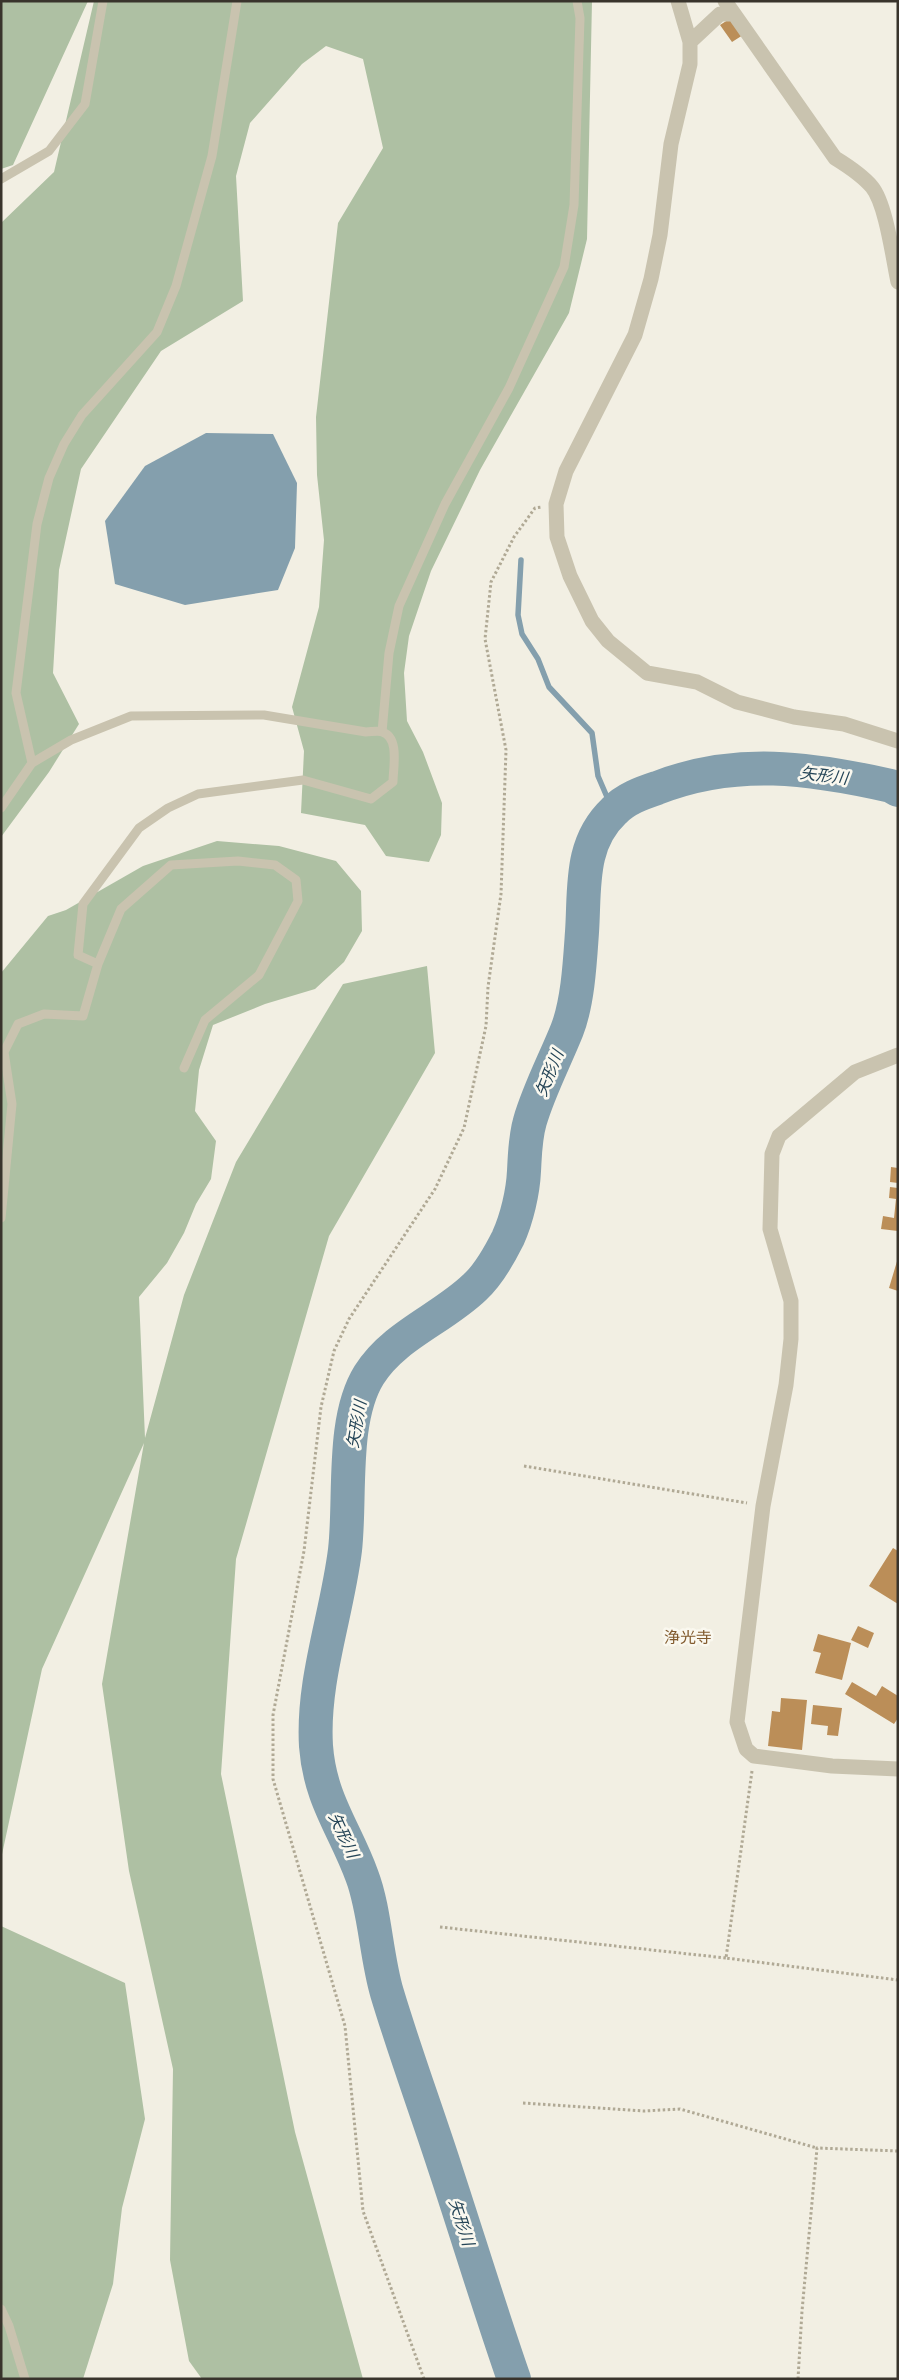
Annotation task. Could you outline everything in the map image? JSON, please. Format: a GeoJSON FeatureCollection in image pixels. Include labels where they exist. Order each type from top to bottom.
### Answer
{"type":"FeatureCollection","features":[{"type":"Feature","properties":{"kind":"street"},"geometry":{"type":"LineString","coordinates":[[678,1],[690,42],[690,64],[671,144],[652,279],[635,335],[566,471],[556,504],[557,538],[570,576],[592,621],[608,641],[647,673],[697,682],[737,702],[794,718],[844,724],[898,741]]}},
{"type":"Feature","properties":{"kind":"street"},"geometry":{"type":"LineString","coordinates":[[724,1],[835,158],[852,168],[873,189],[885,219],[898,282]]}},
{"type":"Feature","properties":{"kind":"street"},"geometry":{"type":"LineString","coordinates":[[690,42],[720,14],[733,14]]}},
{"type":"Feature","properties":{"kind":"street"},"geometry":{"type":"LineString","coordinates":[[898,1055],[855,1072],[779,1136],[772,1154],[770,1229],[791,1301],[791,1339],[786,1385],[763,1506],[737,1722],[746,1749],[754,1756],[832,1766],[898,1770]]}},
{"type":"Feature","properties":{"kind":"lane"},"geometry":{"type":"LineString","coordinates":[[1,180],[49,150],[85,104],[102,1]]}},
{"type":"Feature","properties":{"kind":"lane"},"geometry":{"type":"LineString","coordinates":[[32,764],[16,693],[37,524],[49,478],[64,444],[82,416],[157,332],[176,286],[212,156],[237,1]]}},
{"type":"Feature","properties":{"kind":"lane"},"geometry":{"type":"LineString","coordinates":[[382,732],[389,653],[399,606],[445,504],[509,388],[564,267],[574,206],[580,18],[576,1]]}},
{"type":"Feature","properties":{"kind":"lane"},"geometry":{"type":"LineString","coordinates":[[1,808],[32,764],[71,740],[130,716],[264,715],[366,732],[382,732],[389,736],[394,745],[393,782],[371,799],[303,780],[198,794],[168,808],[139,828],[83,904],[78,955],[98,964]]}},
{"type":"Feature","properties":{"kind":"lane"},"geometry":{"type":"LineString","coordinates":[[1,1218],[12,1104],[4,1052],[18,1024],[44,1014],[83,1016],[98,964],[121,909],[171,866],[238,861],[275,865],[296,880],[298,900],[259,975],[205,1020],[184,1068]]}},
{"type":"Feature","properties":{"kind":"lane"},"geometry":{"type":"LineString","coordinates":[[1,2310],[9,2326],[25,2379]]}},
{"type":"Feature","properties":{"kind":"path"},"geometry":{"type":"LineString","coordinates":[[424,2379],[363,2211],[345,2026],[274,1780],[272,1715],[304,1551],[321,1407],[334,1351],[349,1319],[435,1189],[464,1128],[486,1026],[488,987],[501,894],[506,750],[485,638],[491,582],[514,537],[535,508],[556,504]]}},
{"type":"Feature","properties":{"kind":"path"},"geometry":{"type":"LineString","coordinates":[[524,1466],[763,1506]]}},
{"type":"Feature","properties":{"kind":"path"},"geometry":{"type":"LineString","coordinates":[[726,1958],[754,1756]]}},
{"type":"Feature","properties":{"kind":"path"},"geometry":{"type":"LineString","coordinates":[[440,1926],[726,1958],[898,1980]]}},
{"type":"Feature","properties":{"kind":"path"},"geometry":{"type":"LineString","coordinates":[[523,2103],[644,2111],[680,2109],[817,2148],[898,2151]]}},
{"type":"Feature","properties":{"kind":"path"},"geometry":{"type":"LineString","coordinates":[[798,2379],[802,2311],[817,2148]]}},
{"type":"Feature","properties":{"kind":"green space"},"geometry":{"type":"Polygon","coordinates":[[[1,1],[88,1],[13,165],[1,169],[1,1]]]}},
{"type":"Feature","properties":{"kind":"green space"},"geometry":{"type":"Polygon","coordinates":[[[94,1],[592,1],[587,239],[569,313],[480,470],[431,571],[409,636],[404,673],[407,721],[423,752],[442,803],[441,835],[429,862],[386,856],[365,825],[301,813],[304,751],[292,707],[319,607],[324,540],[317,475],[316,417],[338,223],[383,148],[363,59],[326,46],[302,64],[250,123],[236,176],[243,301],[161,351],[81,469],[59,570],[53,673],[79,724],[49,772],[1,837],[1,223],[54,172],[94,1]]]}},
{"type":"Feature","properties":{"kind":"green space"},"geometry":{"type":"Polygon","coordinates":[[[217,841],[279,846],[336,861],[361,891],[362,931],[344,962],[315,989],[265,1004],[213,1025],[199,1070],[195,1111],[216,1141],[211,1179],[196,1204],[184,1233],[167,1263],[139,1297],[145,1438],[184,1295],[236,1162],[343,984],[427,966],[435,1053],[329,1236],[236,1559],[221,1774],[295,2132],[363,2379],[202,2379],[189,2361],[170,2260],[173,2069],[129,1871],[102,1684],[144,1443],[42,1669],[1,1859],[1,973],[48,916],[66,910],[143,866],[217,841]]]}},
{"type":"Feature","properties":{"kind":"green space"},"geometry":{"type":"Polygon","coordinates":[[[1,1926],[125,1983],[145,2119],[122,2208],[113,2284],[83,2379],[1,2379],[1,1926]]]}},
{"type":"Feature","properties":{"kind":"water"},"geometry":{"type":"Polygon","coordinates":[[[206,433],[273,434],[297,483],[295,548],[278,590],[185,605],[115,584],[105,521],[145,466],[206,433]]]}},
{"type":"Feature","properties":{"kind":"building"},"geometry":{"type":"Polygon","coordinates":[[[731,18],[743,35],[732,42],[720,25],[731,18]]]}},
{"type":"Feature","properties":{"kind":"building"},"geometry":{"type":"Polygon","coordinates":[[[891,1167],[898,1168],[898,1183],[890,1182],[891,1167]]]}},
{"type":"Feature","properties":{"kind":"building"},"geometry":{"type":"Polygon","coordinates":[[[890,1187],[898,1188],[898,1231],[881,1229],[883,1216],[894,1218],[896,1199],[889,1198],[890,1187]]]}},
{"type":"Feature","properties":{"kind":"building"},"geometry":{"type":"Polygon","coordinates":[[[898,1258],[898,1291],[889,1288],[898,1258]]]}},
{"type":"Feature","properties":{"kind":"building"},"geometry":{"type":"Polygon","coordinates":[[[893,1548],[898,1551],[898,1604],[869,1586],[893,1548]]]}},
{"type":"Feature","properties":{"kind":"building"},"geometry":{"type":"Polygon","coordinates":[[[858,1626],[874,1633],[868,1648],[851,1640],[858,1626]]]}},
{"type":"Feature","properties":{"kind":"building"},"geometry":{"type":"Polygon","coordinates":[[[818,1634],[851,1643],[842,1680],[815,1673],[821,1653],[813,1651],[818,1634]]]}},
{"type":"Feature","properties":{"kind":"building"},"geometry":{"type":"Polygon","coordinates":[[[852,1682],[876,1696],[882,1686],[898,1696],[898,1718],[894,1724],[845,1694],[852,1682]]]}},
{"type":"Feature","properties":{"kind":"building"},"geometry":{"type":"Polygon","coordinates":[[[781,1698],[807,1700],[802,1750],[768,1746],[772,1711],[780,1712],[781,1698]]]}},
{"type":"Feature","properties":{"kind":"building"},"geometry":{"type":"Polygon","coordinates":[[[813,1705],[842,1708],[838,1736],[827,1735],[828,1726],[811,1724],[813,1705]]]}},
{"type":"Feature","properties":{"kind":"waterway"},"geometry":{"type":"LineString","coordinates":[[521,560],[518,615],[522,634],[538,659],[549,687],[592,733],[598,776],[613,811]]}},
{"type":"Feature","properties":{"kind":"waterway","name":"矢形川"},"geometry":{"type":"LineString","coordinates":[[514,2379],[387,1993],[380,1964],[373,1918],[362,1876],[334,1814],[318,1765],[316,1746],[318,1697],[321,1672],[345,1550],[349,1460],[354,1414],[360,1393],[379,1361],[405,1338],[448,1309],[475,1287],[489,1270],[508,1238],[517,1214],[521,1196],[526,1140],[530,1121],[542,1086],[567,1030],[574,1007],[582,932],[584,884],[589,852],[603,824],[614,811],[634,797],[686,778],[745,769],[774,769],[832,774],[891,786],[898,790]]}},
{"type":"Feature","properties":{"kind":"district","name":"浄光寺"},"geometry":{"type":"Point","coordinates":[688,1637]}}]}
